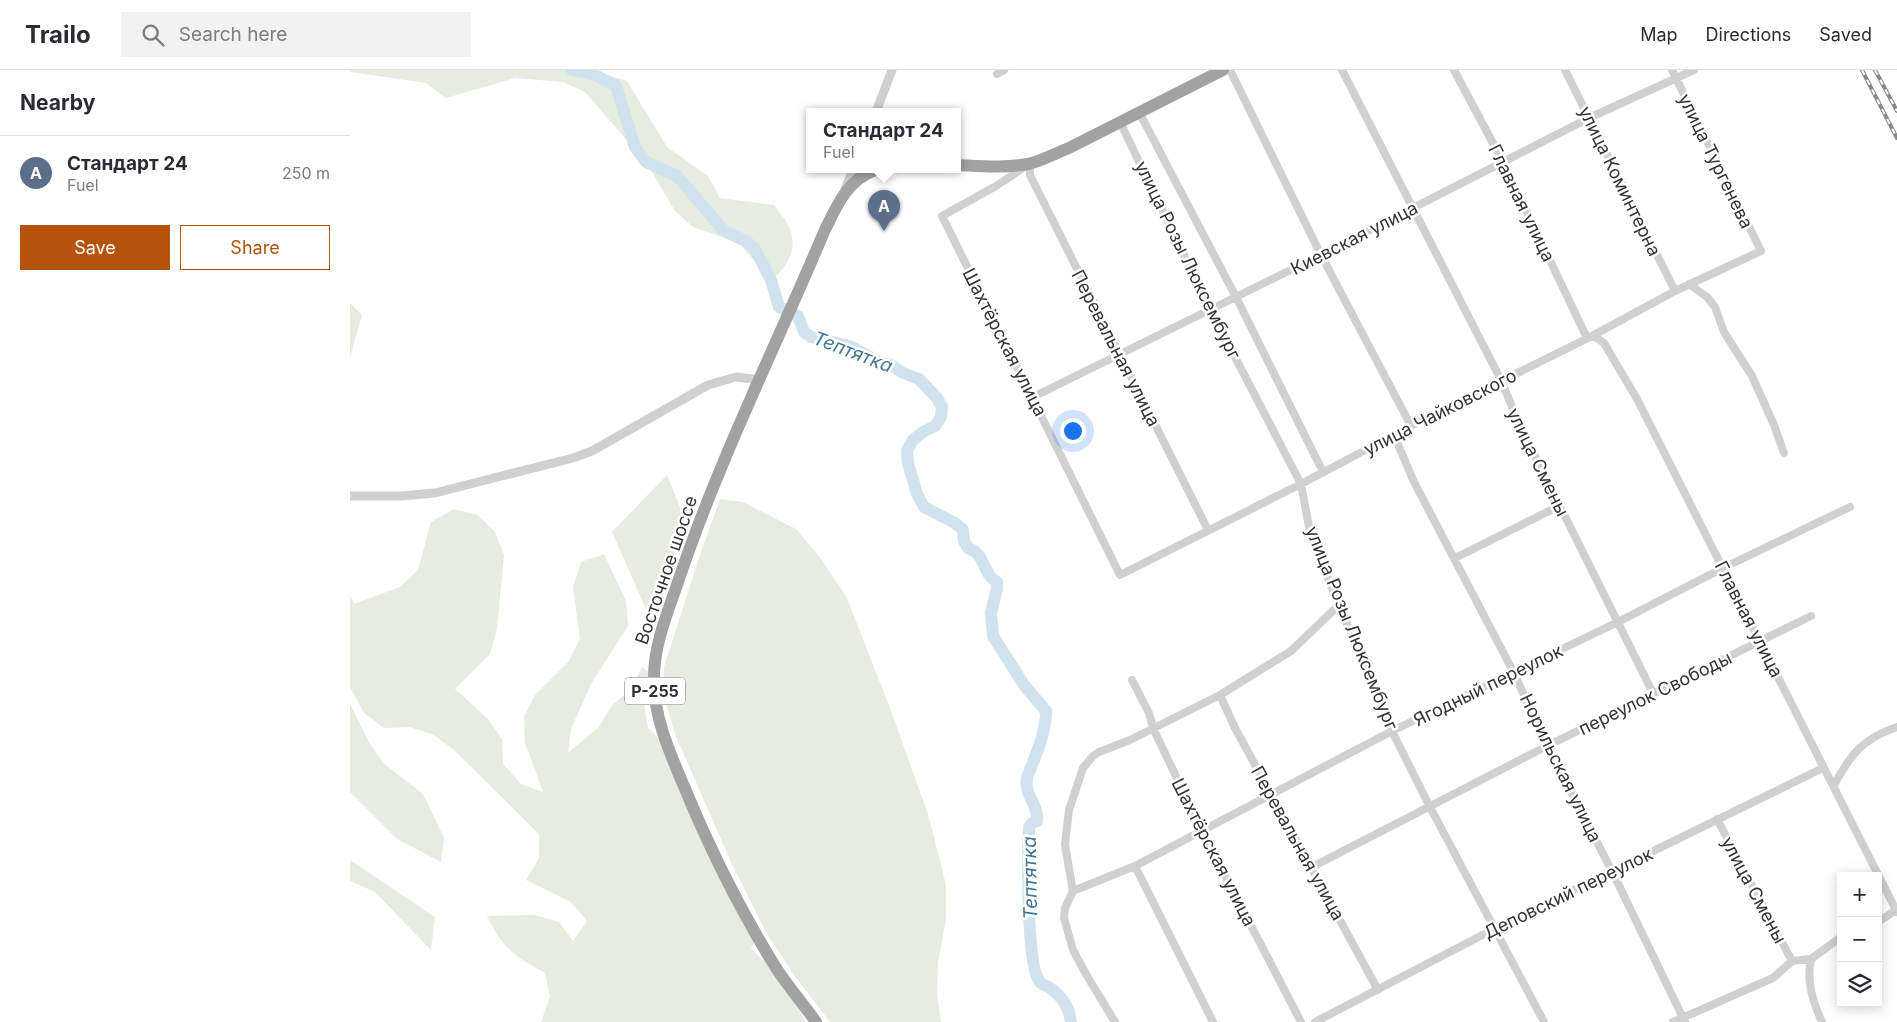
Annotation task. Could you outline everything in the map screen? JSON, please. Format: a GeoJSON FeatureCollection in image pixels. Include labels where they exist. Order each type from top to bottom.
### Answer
{"type":"FeatureCollection","features":[{"type":"Feature","properties":{"kind":"highway"},"geometry":{"type":"LineString","coordinates":[[961,165],[994,167],[1030,163],[1069,148],[1224,70]]}},
{"type":"Feature","properties":{"kind":"highway"},"geometry":{"type":"LineString","coordinates":[[843,194],[856,181],[870,173]]}},
{"type":"Feature","properties":{"kind":"highway","name":"Восточное шоссе"},"geometry":{"type":"LineString","coordinates":[[816,1022],[773,964],[739,903],[696,816],[665,742],[658,713],[654,684],[654,664],[662,628],[711,491],[824,232],[843,194]]}},
{"type":"Feature","properties":{"kind":"street"},"geometry":{"type":"LineString","coordinates":[[878,108],[892,70]]}},
{"type":"Feature","properties":{"kind":"street"},"geometry":{"type":"LineString","coordinates":[[1230,70],[1321,255],[1411,426]]}},
{"type":"Feature","properties":{"kind":"street","name":"улица Смены"},"geometry":{"type":"LineString","coordinates":[[1342,70],[1501,380],[1520,426],[1653,693]]}},
{"type":"Feature","properties":{"kind":"street","name":"Главная улица"},"geometry":{"type":"LineString","coordinates":[[1454,70],[1503,162],[1589,337],[1596,337],[1604,344],[1620,368],[1664,450],[1823,768],[1834,785],[1896,908]]}},
{"type":"Feature","properties":{"kind":"street","name":"улица Коминтерна"},"geometry":{"type":"LineString","coordinates":[[1565,70],[1674,291]]}},
{"type":"Feature","properties":{"kind":"street","name":"Киевская улица"},"geometry":{"type":"LineString","coordinates":[[1033,397],[1321,255],[1673,74],[1694,70]]}},
{"type":"Feature","properties":{"kind":"street","name":"улица Тургенева"},"geometry":{"type":"LineString","coordinates":[[1673,74],[1761,252]]}},
{"type":"Feature","properties":{"kind":"street"},"geometry":{"type":"LineString","coordinates":[[1139,112],[1236,297],[1323,472]]}},
{"type":"Feature","properties":{"kind":"street","name":"улица Розы Люксембург"},"geometry":{"type":"LineString","coordinates":[[1120,122],[1210,310],[1301,484],[1311,538],[1392,731],[1430,807],[1544,1022]]}},
{"type":"Feature","properties":{"kind":"street","name":"Шахтёрская улица"},"geometry":{"type":"LineString","coordinates":[[1030,163],[996,186],[942,216],[1120,575]]}},
{"type":"Feature","properties":{"kind":"street","name":"Перевальная улица"},"geometry":{"type":"LineString","coordinates":[[1030,163],[1030,175],[1119,356],[1208,530]]}},
{"type":"Feature","properties":{"kind":"street"},"geometry":{"type":"LineString","coordinates":[[843,194],[852,173]]}},
{"type":"Feature","properties":{"kind":"street","name":"улица Чайковского"},"geometry":{"type":"LineString","coordinates":[[1120,575],[1589,337],[1674,291],[1761,252]]}},
{"type":"Feature","properties":{"kind":"street"},"geometry":{"type":"LineString","coordinates":[[1689,284],[1707,297],[1715,306],[1724,332],[1752,376],[1774,425],[1784,453]]}},
{"type":"Feature","properties":{"kind":"street"},"geometry":{"type":"LineString","coordinates":[[350,496],[400,496],[435,493],[573,458],[592,451],[708,384],[736,377],[760,380]]}},
{"type":"Feature","properties":{"kind":"street","name":"Норильская улица"},"geometry":{"type":"LineString","coordinates":[[1394,435],[1414,482],[1514,673],[1547,746],[1612,871],[1684,1020]]}},
{"type":"Feature","properties":{"kind":"street"},"geometry":{"type":"LineString","coordinates":[[1454,558],[1559,506]]}},
{"type":"Feature","properties":{"kind":"street","name":"Ягодный переулок"},"geometry":{"type":"LineString","coordinates":[[1074,891],[1135,866],[1392,731],[1850,507]]}},
{"type":"Feature","properties":{"kind":"street"},"geometry":{"type":"LineString","coordinates":[[1115,1022],[1073,950],[1064,918],[1065,908],[1074,891],[1065,845],[1069,810],[1083,768],[1098,752],[1121,744],[1220,694],[1298,645],[1340,604]]}},
{"type":"Feature","properties":{"kind":"street","name":"переулок Свободы"},"geometry":{"type":"LineString","coordinates":[[1312,867],[1547,746],[1811,616]]}},
{"type":"Feature","properties":{"kind":"street","name":"Шахтёрская улица"},"geometry":{"type":"LineString","coordinates":[[1132,680],[1149,713],[1153,728],[1202,831],[1301,1022]]}},
{"type":"Feature","properties":{"kind":"street","name":"Перевальная улица"},"geometry":{"type":"LineString","coordinates":[[1220,694],[1232,723],[1378,990]]}},
{"type":"Feature","properties":{"kind":"street"},"geometry":{"type":"LineString","coordinates":[[1834,785],[1857,750],[1879,735],[1897,727]]}},
{"type":"Feature","properties":{"kind":"street","name":"Деповский переулок"},"geometry":{"type":"LineString","coordinates":[[1315,1022],[1494,929],[1823,768]]}},
{"type":"Feature","properties":{"kind":"street","name":"улица Смены"},"geometry":{"type":"LineString","coordinates":[[1717,819],[1792,961]]}},
{"type":"Feature","properties":{"kind":"street"},"geometry":{"type":"LineString","coordinates":[[1135,866],[1213,1022]]}},
{"type":"Feature","properties":{"kind":"street"},"geometry":{"type":"LineString","coordinates":[[1882,919],[1896,908]]}},
{"type":"Feature","properties":{"kind":"street"},"geometry":{"type":"LineString","coordinates":[[1673,1022],[1684,1020],[1773,978],[1792,961],[1810,958],[1837,940]]}},
{"type":"Feature","properties":{"kind":"street"},"geometry":{"type":"LineString","coordinates":[[1810,958],[1811,994],[1822,1022]]}},
{"type":"Feature","properties":{"kind":"shaded area"},"geometry":{"type":"Polygon","coordinates":[[[350,70],[591,70],[627,81],[667,147],[708,176],[720,198],[774,205],[785,220],[791,233],[793,241],[790,256],[783,269],[771,280],[739,243],[693,227],[675,211],[646,162],[585,92],[563,82],[515,78],[446,98],[426,83],[350,72],[350,70]]]}},
{"type":"Feature","properties":{"kind":"shaded area"},"geometry":{"type":"Polygon","coordinates":[[[350,303],[362,315],[350,357],[350,303]]]}},
{"type":"Feature","properties":{"kind":"shaded area"},"geometry":{"type":"Polygon","coordinates":[[[667,475],[686,522],[650,618],[612,532],[667,475]]]}},
{"type":"Feature","properties":{"kind":"shaded area"},"geometry":{"type":"Polygon","coordinates":[[[720,499],[743,502],[796,529],[819,556],[846,596],[890,708],[928,814],[946,885],[946,919],[938,963],[937,994],[941,1022],[830,1022],[794,975],[766,932],[731,862],[675,734],[663,692],[664,667],[720,499]]]}},
{"type":"Feature","properties":{"kind":"shaded area"},"geometry":{"type":"Polygon","coordinates":[[[454,509],[478,515],[495,532],[504,555],[497,629],[490,654],[455,689],[488,719],[502,739],[503,764],[521,784],[543,792],[525,743],[524,717],[535,695],[569,661],[580,639],[573,587],[581,562],[604,554],[626,601],[628,626],[591,684],[571,729],[568,753],[599,727],[612,705],[630,690],[642,667],[654,677],[644,704],[648,728],[669,748],[758,936],[751,948],[762,960],[771,958],[806,1022],[541,1022],[550,997],[545,973],[510,950],[499,937],[487,916],[535,915],[559,922],[573,941],[587,921],[571,902],[526,880],[539,858],[539,834],[454,750],[434,735],[410,727],[384,728],[364,713],[350,687],[350,595],[354,604],[400,587],[418,570],[431,522],[454,509]]]}},
{"type":"Feature","properties":{"kind":"shaded area"},"geometry":{"type":"Polygon","coordinates":[[[350,704],[369,742],[383,763],[423,794],[444,838],[441,862],[397,839],[350,792],[350,704]]]}},
{"type":"Feature","properties":{"kind":"shaded area"},"geometry":{"type":"Polygon","coordinates":[[[350,860],[435,917],[431,950],[375,892],[350,881],[350,860]]]}},
{"type":"Feature","properties":{"kind":"waterway","name":"Тептятка"},"geometry":{"type":"LineString","coordinates":[[572,70],[591,73],[616,86],[635,147],[646,162],[677,176],[724,231],[746,241],[755,249],[771,280],[779,307],[798,316],[804,332],[811,337],[850,346],[881,363],[891,365],[903,373],[919,379],[937,398],[942,407],[941,417],[935,426],[913,440],[907,450],[908,463],[917,494],[924,507],[955,523],[963,530],[964,541],[968,548],[978,554],[988,573],[997,582],[991,613],[993,636],[1024,685],[1046,711],[1042,738],[1027,779],[1028,790],[1037,815],[1037,821],[1029,827],[1028,883],[1030,933],[1035,972],[1040,982],[1055,991],[1062,999],[1069,1012],[1071,1022]]}},
{"type":"Feature","properties":{"kind":"railway"},"geometry":{"type":"LineString","coordinates":[[1862,70],[1897,138]]}},
{"type":"Feature","properties":{"kind":"railway"},"geometry":{"type":"LineString","coordinates":[[1875,70],[1897,111]]}},
{"type":"Feature","properties":{"kind":"place","name":"Стандарт 24"},"geometry":{"type":"Point","coordinates":[884,231]}}]}
